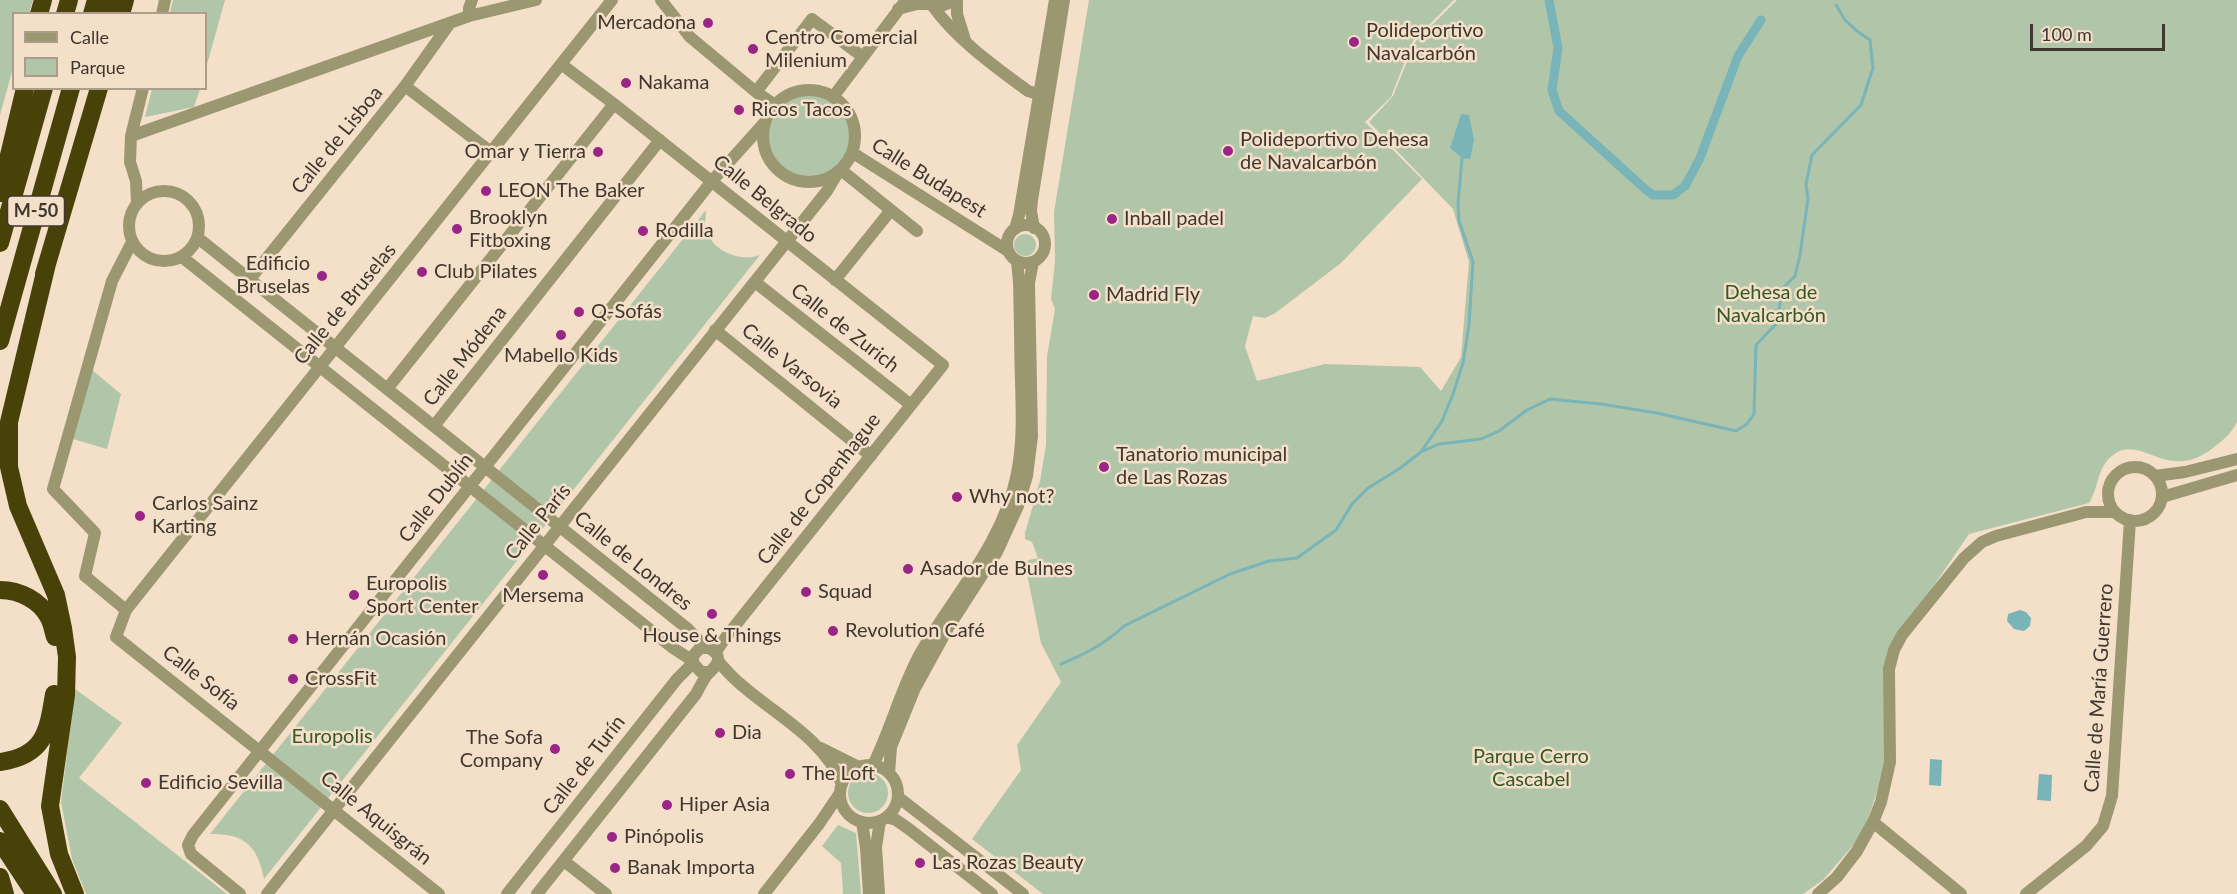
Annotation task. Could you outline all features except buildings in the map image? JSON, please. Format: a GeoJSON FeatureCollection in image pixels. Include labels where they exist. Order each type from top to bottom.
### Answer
{"type":"FeatureCollection","features":[{"type":"Feature","properties":{"kind":"highway"},"geometry":{"type":"LineString","coordinates":[[0,148],[16,90]]}},
{"type":"Feature","properties":{"kind":"highway"},"geometry":{"type":"LineString","coordinates":[[0,193],[25,90]]}},
{"type":"Feature","properties":{"kind":"highway","name":"M-50"},"geometry":{"type":"LineString","coordinates":[[0,243],[43,90]]}},
{"type":"Feature","properties":{"kind":"highway","name":"M-50"},"geometry":{"type":"LineString","coordinates":[[1,338],[70,90]]}},
{"type":"Feature","properties":{"kind":"highway"},"geometry":{"type":"LineString","coordinates":[[1,338],[22,281],[81,90]]}},
{"type":"Feature","properties":{"kind":"highway"},"geometry":{"type":"LineString","coordinates":[[0,419],[98,90]]}},
{"type":"Feature","properties":{"kind":"highway"},"geometry":{"type":"LineString","coordinates":[[47,264],[9,422],[9,467],[18,506],[56,595],[63,628],[67,657],[66,695],[50,806],[59,854],[75,894]]}},
{"type":"Feature","properties":{"kind":"highway"},"geometry":{"type":"LineString","coordinates":[[0,590],[22,593],[37,603],[49,618],[56,639],[57,670],[46,733],[36,748],[18,759],[0,762]]}},
{"type":"Feature","properties":{"kind":"highway"},"geometry":{"type":"LineString","coordinates":[[0,809],[53,894]]}},
{"type":"Feature","properties":{"kind":"highway"},"geometry":{"type":"LineString","coordinates":[[0,842],[26,894]]}},
{"type":"Feature","properties":{"kind":"highway"},"geometry":{"type":"LineString","coordinates":[[0,842],[35,894]]}},
{"type":"Feature","properties":{"kind":"highway"},"geometry":{"type":"LineString","coordinates":[[0,877],[5,894]]}},
{"type":"Feature","properties":{"kind":"street"},"geometry":{"type":"LineString","coordinates":[[469,16],[472,0]]}},
{"type":"Feature","properties":{"kind":"street"},"geometry":{"type":"LineString","coordinates":[[131,136],[450,22],[536,0]]}},
{"type":"Feature","properties":{"kind":"street","name":"Calle de Bruselas"},"geometry":{"type":"LineString","coordinates":[[116,637],[126,610],[612,0]]}},
{"type":"Feature","properties":{"kind":"street"},"geometry":{"type":"LineString","coordinates":[[661,0],[690,38],[775,105]]}},
{"type":"Feature","properties":{"kind":"street"},"geometry":{"type":"LineString","coordinates":[[833,97],[902,5],[929,3],[939,6],[947,5],[955,0],[965,39]]}},
{"type":"Feature","properties":{"kind":"street"},"geometry":{"type":"LineString","coordinates":[[873,765],[920,654],[1000,527],[1017,474],[1022,435],[1019,282],[1013,256],[1007,246],[1019,215],[1055,0]]}},
{"type":"Feature","properties":{"kind":"street"},"geometry":{"type":"LineString","coordinates":[[1034,228],[1032,200],[1064,0]]}},
{"type":"Feature","properties":{"kind":"street"},"geometry":{"type":"LineString","coordinates":[[929,3],[945,24],[1028,91],[1038,94]]}},
{"type":"Feature","properties":{"kind":"street"},"geometry":{"type":"LineString","coordinates":[[756,92],[812,19],[863,57]]}},
{"type":"Feature","properties":{"kind":"street","name":"Calle de Lisboa"},"geometry":{"type":"LineString","coordinates":[[250,279],[405,86],[450,22]]}},
{"type":"Feature","properties":{"kind":"street","name":"Calle Belgrado"},"geometry":{"type":"LineString","coordinates":[[561,64],[943,365]]}},
{"type":"Feature","properties":{"kind":"street"},"geometry":{"type":"LineString","coordinates":[[405,86],[491,152]]}},
{"type":"Feature","properties":{"kind":"street"},"geometry":{"type":"LineString","coordinates":[[137,203],[145,196],[168,190],[180,194],[191,202],[198,213],[200,225],[198,238],[192,249],[182,257],[159,262],[148,258],[132,242],[129,222],[137,203],[136,181],[130,162],[131,136],[142,90]]}},
{"type":"Feature","properties":{"kind":"street"},"geometry":{"type":"LineString","coordinates":[[813,90],[833,97],[843,105],[853,122],[856,140],[853,153],[839,172],[826,180],[813,183],[788,178],[773,165],[764,148],[765,122],[775,105],[792,93],[813,90]]}},
{"type":"Feature","properties":{"kind":"street"},"geometry":{"type":"LineString","coordinates":[[387,389],[614,104]]}},
{"type":"Feature","properties":{"kind":"street","name":"Calle Dublín"},"geometry":{"type":"LineString","coordinates":[[240,894],[191,854],[188,845],[193,835],[712,181],[765,122]]}},
{"type":"Feature","properties":{"kind":"street","name":"Calle Módena"},"geometry":{"type":"LineString","coordinates":[[434,426],[660,140]]}},
{"type":"Feature","properties":{"kind":"street","name":"Calle Budapest"},"geometry":{"type":"LineString","coordinates":[[853,153],[1013,256]]}},
{"type":"Feature","properties":{"kind":"street"},"geometry":{"type":"LineString","coordinates":[[839,172],[917,231]]}},
{"type":"Feature","properties":{"kind":"street","name":"Calle París"},"geometry":{"type":"LineString","coordinates":[[267,894],[755,282],[827,191],[839,172]]}},
{"type":"Feature","properties":{"kind":"street"},"geometry":{"type":"LineString","coordinates":[[136,181],[155,192]]}},
{"type":"Feature","properties":{"kind":"street"},"geometry":{"type":"LineString","coordinates":[[835,280],[891,210]]}},
{"type":"Feature","properties":{"kind":"street"},"geometry":{"type":"LineString","coordinates":[[1012,232],[1028,226],[1034,228],[1042,236],[1044,247],[1040,256],[1033,262],[1025,263],[1013,256]]}},
{"type":"Feature","properties":{"kind":"street","name":"Calle Budapest"},"geometry":{"type":"LineString","coordinates":[[984,236],[1012,232]]}},
{"type":"Feature","properties":{"kind":"street","name":"Calle de Londres"},"geometry":{"type":"LineString","coordinates":[[198,238],[688,629],[712,658]]}},
{"type":"Feature","properties":{"kind":"street"},"geometry":{"type":"LineString","coordinates":[[126,610],[86,576],[95,533],[53,489],[112,280],[132,242]]}},
{"type":"Feature","properties":{"kind":"street"},"geometry":{"type":"LineString","coordinates":[[182,257],[693,662],[701,672],[712,658]]}},
{"type":"Feature","properties":{"kind":"street"},"geometry":{"type":"LineString","coordinates":[[879,894],[876,847],[884,819],[896,804],[898,797],[897,788],[889,773],[891,747],[915,688],[948,627],[998,552],[1018,506],[1027,476],[1032,436],[1029,283],[1033,262]]}},
{"type":"Feature","properties":{"kind":"street","name":"Calle de Zurich"},"geometry":{"type":"LineString","coordinates":[[755,282],[911,405]]}},
{"type":"Feature","properties":{"kind":"street","name":"Calle Varsovia"},"geometry":{"type":"LineString","coordinates":[[715,330],[871,456]]}},
{"type":"Feature","properties":{"kind":"street","name":"Calle de Copenhague"},"geometry":{"type":"LineString","coordinates":[[712,658],[943,365]]}},
{"type":"Feature","properties":{"kind":"street"},"geometry":{"type":"LineString","coordinates":[[2155,476],[2185,472],[2237,459]]}},
{"type":"Feature","properties":{"kind":"street"},"geometry":{"type":"LineString","coordinates":[[1818,894],[1846,866],[1874,822],[1886,784],[1890,762],[1889,669],[1894,650],[1902,635],[1964,558],[1982,542],[1996,536],[2086,512],[2115,512],[2130,520],[2144,519],[2159,506],[2162,497],[2160,485],[2155,476],[2140,468],[2124,470],[2113,479],[2108,493],[2115,512]]}},
{"type":"Feature","properties":{"kind":"street"},"geometry":{"type":"LineString","coordinates":[[2162,497],[2237,474]]}},
{"type":"Feature","properties":{"kind":"street"},"geometry":{"type":"LineString","coordinates":[[2086,512],[2108,493]]}},
{"type":"Feature","properties":{"kind":"street","name":"Calle de María Guerrero"},"geometry":{"type":"LineString","coordinates":[[2026,894],[2086,846],[2103,826],[2112,796],[2130,520]]}},
{"type":"Feature","properties":{"kind":"street","name":"Calle Sofía"},"geometry":{"type":"LineString","coordinates":[[116,637],[261,750]]}},
{"type":"Feature","properties":{"kind":"street","name":"Calle de Turín"},"geometry":{"type":"LineString","coordinates":[[507,894],[677,679],[693,662],[696,651],[712,658]]}},
{"type":"Feature","properties":{"kind":"street"},"geometry":{"type":"LineString","coordinates":[[712,658],[735,680],[817,746],[834,766],[841,788],[842,805],[848,815]]}},
{"type":"Feature","properties":{"kind":"street"},"geometry":{"type":"LineString","coordinates":[[537,894],[696,694],[712,658]]}},
{"type":"Feature","properties":{"kind":"street"},"geometry":{"type":"LineString","coordinates":[[817,746],[859,767]]}},
{"type":"Feature","properties":{"kind":"street","name":"Calle Aquisgrán"},"geometry":{"type":"LineString","coordinates":[[261,750],[440,894]]}},
{"type":"Feature","properties":{"kind":"street"},"geometry":{"type":"LineString","coordinates":[[764,894],[819,824],[846,776],[859,767],[873,765],[889,773]]}},
{"type":"Feature","properties":{"kind":"street"},"geometry":{"type":"LineString","coordinates":[[898,797],[1023,894]]}},
{"type":"Feature","properties":{"kind":"street"},"geometry":{"type":"LineString","coordinates":[[819,824],[832,816],[848,815],[862,822],[896,820],[993,894]]}},
{"type":"Feature","properties":{"kind":"street"},"geometry":{"type":"LineString","coordinates":[[862,822],[869,894]]}},
{"type":"Feature","properties":{"kind":"street"},"geometry":{"type":"LineString","coordinates":[[1874,822],[1961,894]]}},
{"type":"Feature","properties":{"kind":"street"},"geometry":{"type":"LineString","coordinates":[[564,861],[606,894]]}},
{"type":"Feature","properties":{"kind":"green space"},"geometry":{"type":"Polygon","coordinates":[[[0,0],[33,0],[29,12],[12,12],[12,72],[0,115],[0,0]]]}},
{"type":"Feature","properties":{"kind":"green space"},"geometry":{"type":"Polygon","coordinates":[[[173,0],[225,0],[207,64],[207,12],[170,12],[173,0]]]}},
{"type":"Feature","properties":{"kind":"green space","name":"Dehesa de Navalcarbón"},"geometry":{"type":"Polygon","coordinates":[[[1089,0],[1454,0],[1413,41],[1391,97],[1365,122],[1422,179],[1341,263],[1274,314],[1265,318],[1253,316],[1245,346],[1257,381],[1325,364],[1420,367],[1441,391],[1461,357],[1469,262],[1453,209],[1369,122],[1393,96],[1415,42],[1457,0],[2237,0],[2237,422],[2217,445],[2190,460],[2167,460],[2136,450],[2121,451],[2113,455],[2104,465],[2089,503],[1969,534],[1886,656],[1886,766],[1862,835],[1823,880],[1803,894],[1043,894],[972,839],[1021,770],[1017,745],[1061,682],[1041,643],[1025,564],[1029,560],[1038,558],[1032,542],[1025,539],[1025,533],[1040,481],[1046,445],[1047,356],[1055,309],[1051,299],[1055,261],[1054,212],[1089,0]]]}},
{"type":"Feature","properties":{"kind":"green space"},"geometry":{"type":"Polygon","coordinates":[[[152,90],[200,90],[194,107],[145,117],[152,90]]]}},
{"type":"Feature","properties":{"kind":"green space"},"geometry":{"type":"Polygon","coordinates":[[[809,95],[825,98],[839,107],[848,121],[851,137],[848,153],[839,167],[825,176],[809,179],[793,176],[779,167],[770,153],[767,137],[770,121],[779,107],[793,98],[809,95]]]}},
{"type":"Feature","properties":{"kind":"green space","name":"Europolis"},"geometry":{"type":"Polygon","coordinates":[[[706,210],[707,233],[718,247],[734,256],[760,255],[264,879],[258,858],[248,844],[232,836],[210,834],[706,210]]]}},
{"type":"Feature","properties":{"kind":"green space"},"geometry":{"type":"Polygon","coordinates":[[[1025,234],[1033,237],[1036,245],[1033,253],[1025,256],[1017,253],[1014,245],[1017,237],[1025,234]]]}},
{"type":"Feature","properties":{"kind":"green space"},"geometry":{"type":"Polygon","coordinates":[[[91,369],[121,394],[107,449],[73,439],[91,369]]]}},
{"type":"Feature","properties":{"kind":"green space"},"geometry":{"type":"Polygon","coordinates":[[[75,689],[122,723],[79,778],[227,894],[86,894],[72,859],[61,802],[75,689]]]}},
{"type":"Feature","properties":{"kind":"green space"},"geometry":{"type":"Polygon","coordinates":[[[868,773],[882,779],[888,793],[882,807],[868,813],[854,807],[848,793],[854,779],[868,773]]]}},
{"type":"Feature","properties":{"kind":"green space"},"geometry":{"type":"Polygon","coordinates":[[[838,825],[856,833],[861,894],[843,894],[841,863],[822,846],[838,825]]]}},
{"type":"Feature","properties":{"kind":"water"},"geometry":{"type":"Polygon","coordinates":[[[1461,114],[1469,115],[1474,140],[1470,159],[1462,158],[1450,148],[1461,114]]]}},
{"type":"Feature","properties":{"kind":"water"},"geometry":{"type":"Polygon","coordinates":[[[2020,610],[2026,612],[2031,618],[2030,626],[2024,631],[2014,629],[2007,621],[2008,614],[2020,610]]]}},
{"type":"Feature","properties":{"kind":"water"},"geometry":{"type":"Polygon","coordinates":[[[1930,759],[1942,760],[1941,786],[1929,785],[1930,759]]]}},
{"type":"Feature","properties":{"kind":"water"},"geometry":{"type":"Polygon","coordinates":[[[2039,774],[2052,775],[2051,801],[2037,800],[2039,774]]]}},
{"type":"Feature","properties":{"kind":"waterway"},"geometry":{"type":"LineString","coordinates":[[1549,0],[1558,48],[1552,90],[1559,111],[1653,195],[1673,195],[1685,186],[1700,158],[1738,56],[1761,20]]}},
{"type":"Feature","properties":{"kind":"waterway"},"geometry":{"type":"LineString","coordinates":[[1421,452],[1439,444],[1481,439],[1499,431],[1527,410],[1550,399],[1657,413],[1736,431],[1747,424],[1754,414],[1756,345],[1776,324],[1783,288],[1795,276],[1808,199],[1806,184],[1812,155],[1861,105],[1873,68],[1870,40],[1845,20],[1836,5]]}},
{"type":"Feature","properties":{"kind":"waterway"},"geometry":{"type":"LineString","coordinates":[[1061,664],[1094,648],[1124,626],[1230,574],[1269,561],[1297,558],[1336,530],[1352,504],[1368,488],[1421,452],[1442,421],[1453,394],[1463,363],[1469,325],[1473,262],[1459,221],[1458,204],[1462,158]]}},
{"type":"Feature","properties":{"kind":"place","name":"Mercadona"},"geometry":{"type":"Point","coordinates":[708,23]}},
{"type":"Feature","properties":{"kind":"place","name":"Polideportivo Navalcarbón"},"geometry":{"type":"Point","coordinates":[1354,42]}},
{"type":"Feature","properties":{"kind":"place","name":"Centro Comercial Milenium"},"geometry":{"type":"Point","coordinates":[753,49]}},
{"type":"Feature","properties":{"kind":"place","name":"Nakama"},"geometry":{"type":"Point","coordinates":[626,83]}},
{"type":"Feature","properties":{"kind":"place","name":"Ricos Tacos"},"geometry":{"type":"Point","coordinates":[739,110]}},
{"type":"Feature","properties":{"kind":"place","name":"Polideportivo Dehesa de Navalcarbón"},"geometry":{"type":"Point","coordinates":[1228,151]}},
{"type":"Feature","properties":{"kind":"place","name":"Omar y Tierra"},"geometry":{"type":"Point","coordinates":[598,152]}},
{"type":"Feature","properties":{"kind":"place","name":"LEON The Baker"},"geometry":{"type":"Point","coordinates":[486,191]}},
{"type":"Feature","properties":{"kind":"place","name":"Inball padel"},"geometry":{"type":"Point","coordinates":[1112,219]}},
{"type":"Feature","properties":{"kind":"place","name":"Brooklyn Fitboxing"},"geometry":{"type":"Point","coordinates":[457,229]}},
{"type":"Feature","properties":{"kind":"place","name":"Rodilla"},"geometry":{"type":"Point","coordinates":[643,231]}},
{"type":"Feature","properties":{"kind":"place","name":"Club Pilates"},"geometry":{"type":"Point","coordinates":[422,272]}},
{"type":"Feature","properties":{"kind":"place","name":"Edificio Bruselas"},"geometry":{"type":"Point","coordinates":[322,276]}},
{"type":"Feature","properties":{"kind":"place","name":"Madrid Fly"},"geometry":{"type":"Point","coordinates":[1094,295]}},
{"type":"Feature","properties":{"kind":"place","name":"Q-Sofás"},"geometry":{"type":"Point","coordinates":[579,312]}},
{"type":"Feature","properties":{"kind":"place","name":"Mabello Kids"},"geometry":{"type":"Point","coordinates":[561,335]}},
{"type":"Feature","properties":{"kind":"place","name":"Tanatorio municipal de Las Rozas"},"geometry":{"type":"Point","coordinates":[1104,467]}},
{"type":"Feature","properties":{"kind":"place","name":"Why not?"},"geometry":{"type":"Point","coordinates":[957,497]}},
{"type":"Feature","properties":{"kind":"place","name":"Carlos Sainz Karting"},"geometry":{"type":"Point","coordinates":[140,516]}},
{"type":"Feature","properties":{"kind":"place","name":"Asador de Bulnes"},"geometry":{"type":"Point","coordinates":[908,569]}},
{"type":"Feature","properties":{"kind":"place","name":"Mersema"},"geometry":{"type":"Point","coordinates":[543,575]}},
{"type":"Feature","properties":{"kind":"place","name":"Squad"},"geometry":{"type":"Point","coordinates":[806,592]}},
{"type":"Feature","properties":{"kind":"place","name":"Europolis Sport Center"},"geometry":{"type":"Point","coordinates":[354,595]}},
{"type":"Feature","properties":{"kind":"place","name":"House & Things"},"geometry":{"type":"Point","coordinates":[712,614]}},
{"type":"Feature","properties":{"kind":"place","name":"Revolution Café"},"geometry":{"type":"Point","coordinates":[833,631]}},
{"type":"Feature","properties":{"kind":"place","name":"Hernán Ocasión"},"geometry":{"type":"Point","coordinates":[293,639]}},
{"type":"Feature","properties":{"kind":"place","name":"CrossFit"},"geometry":{"type":"Point","coordinates":[293,679]}},
{"type":"Feature","properties":{"kind":"place","name":"Dia"},"geometry":{"type":"Point","coordinates":[720,733]}},
{"type":"Feature","properties":{"kind":"place","name":"The Sofa Company"},"geometry":{"type":"Point","coordinates":[555,749]}},
{"type":"Feature","properties":{"kind":"place","name":"The Loft"},"geometry":{"type":"Point","coordinates":[790,774]}},
{"type":"Feature","properties":{"kind":"place","name":"Edificio Sevilla"},"geometry":{"type":"Point","coordinates":[146,783]}},
{"type":"Feature","properties":{"kind":"place","name":"Hiper Asia"},"geometry":{"type":"Point","coordinates":[667,805]}},
{"type":"Feature","properties":{"kind":"place","name":"Pinópolis"},"geometry":{"type":"Point","coordinates":[612,837]}},
{"type":"Feature","properties":{"kind":"place","name":"Las Rozas Beauty"},"geometry":{"type":"Point","coordinates":[920,863]}},
{"type":"Feature","properties":{"kind":"place","name":"Banak Importa"},"geometry":{"type":"Point","coordinates":[615,868]}},
{"type":"Feature","properties":{"kind":"park label","name":"Parque Cerro Cascabel"},"geometry":{"type":"Point","coordinates":[1531,768]}}]}
